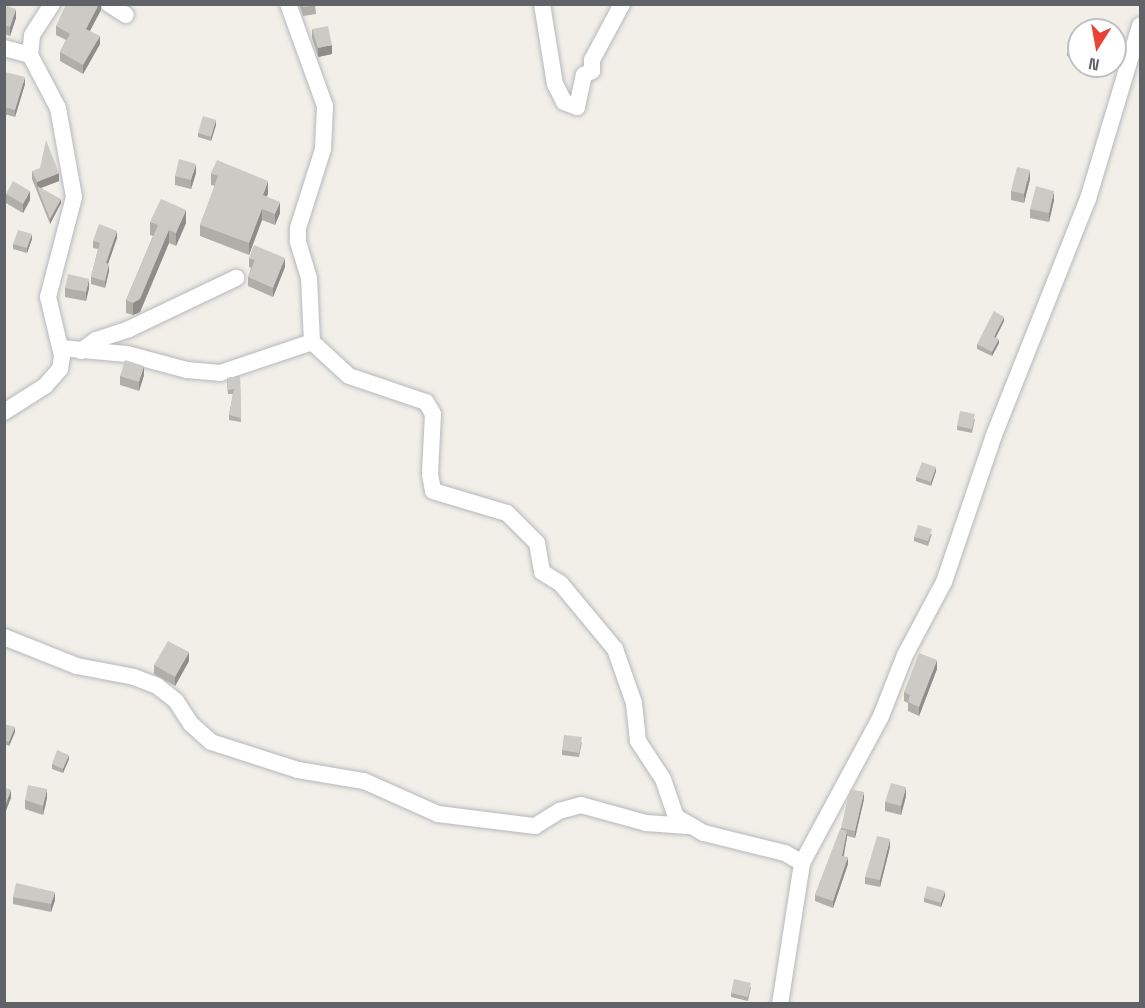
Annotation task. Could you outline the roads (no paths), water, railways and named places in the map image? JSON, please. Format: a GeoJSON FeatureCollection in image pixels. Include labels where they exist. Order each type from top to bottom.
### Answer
{"type":"FeatureCollection","features":[{"type":"Feature","properties":{"kind":"street"},"geometry":{"type":"LineString","coordinates":[[109,4],[126,15]]}},
{"type":"Feature","properties":{"kind":"street"},"geometry":{"type":"LineString","coordinates":[[288,4],[325,106],[324,149],[298,228],[298,241],[309,278],[315,333],[312,342]]}},
{"type":"Feature","properties":{"kind":"street"},"geometry":{"type":"LineString","coordinates":[[542,4],[546,49],[555,84],[564,102],[577,107],[584,75],[592,71],[592,60],[622,4]]}},
{"type":"Feature","properties":{"kind":"street"},"geometry":{"type":"LineString","coordinates":[[4,412],[45,386],[60,369],[61,348],[48,297],[74,197],[58,108],[30,55],[32,35],[48,7]]}},
{"type":"Feature","properties":{"kind":"street"},"geometry":{"type":"LineString","coordinates":[[780,1004],[802,863],[881,716],[905,655],[944,582],[994,435],[1084,210],[1140,26]]}},
{"type":"Feature","properties":{"kind":"street"},"geometry":{"type":"LineString","coordinates":[[4,48],[30,55]]}},
{"type":"Feature","properties":{"kind":"street"},"geometry":{"type":"LineString","coordinates":[[81,351],[96,340],[129,329],[236,278]]}},
{"type":"Feature","properties":{"kind":"street"},"geometry":{"type":"LineString","coordinates":[[61,348],[127,354],[187,370],[220,373],[312,342]]}},
{"type":"Feature","properties":{"kind":"street"},"geometry":{"type":"LineString","coordinates":[[312,342],[349,376],[426,402],[433,414],[430,474],[433,491],[507,513],[537,543],[542,572],[561,584],[615,649],[637,713],[638,741],[663,779],[676,817],[688,826]]}},
{"type":"Feature","properties":{"kind":"street"},"geometry":{"type":"LineString","coordinates":[[4,637],[77,666],[134,677],[158,686],[176,701],[191,724],[211,742],[298,770],[364,780],[438,814],[535,826],[559,811],[581,805],[646,824],[688,826],[785,854],[802,863]]}}]}
